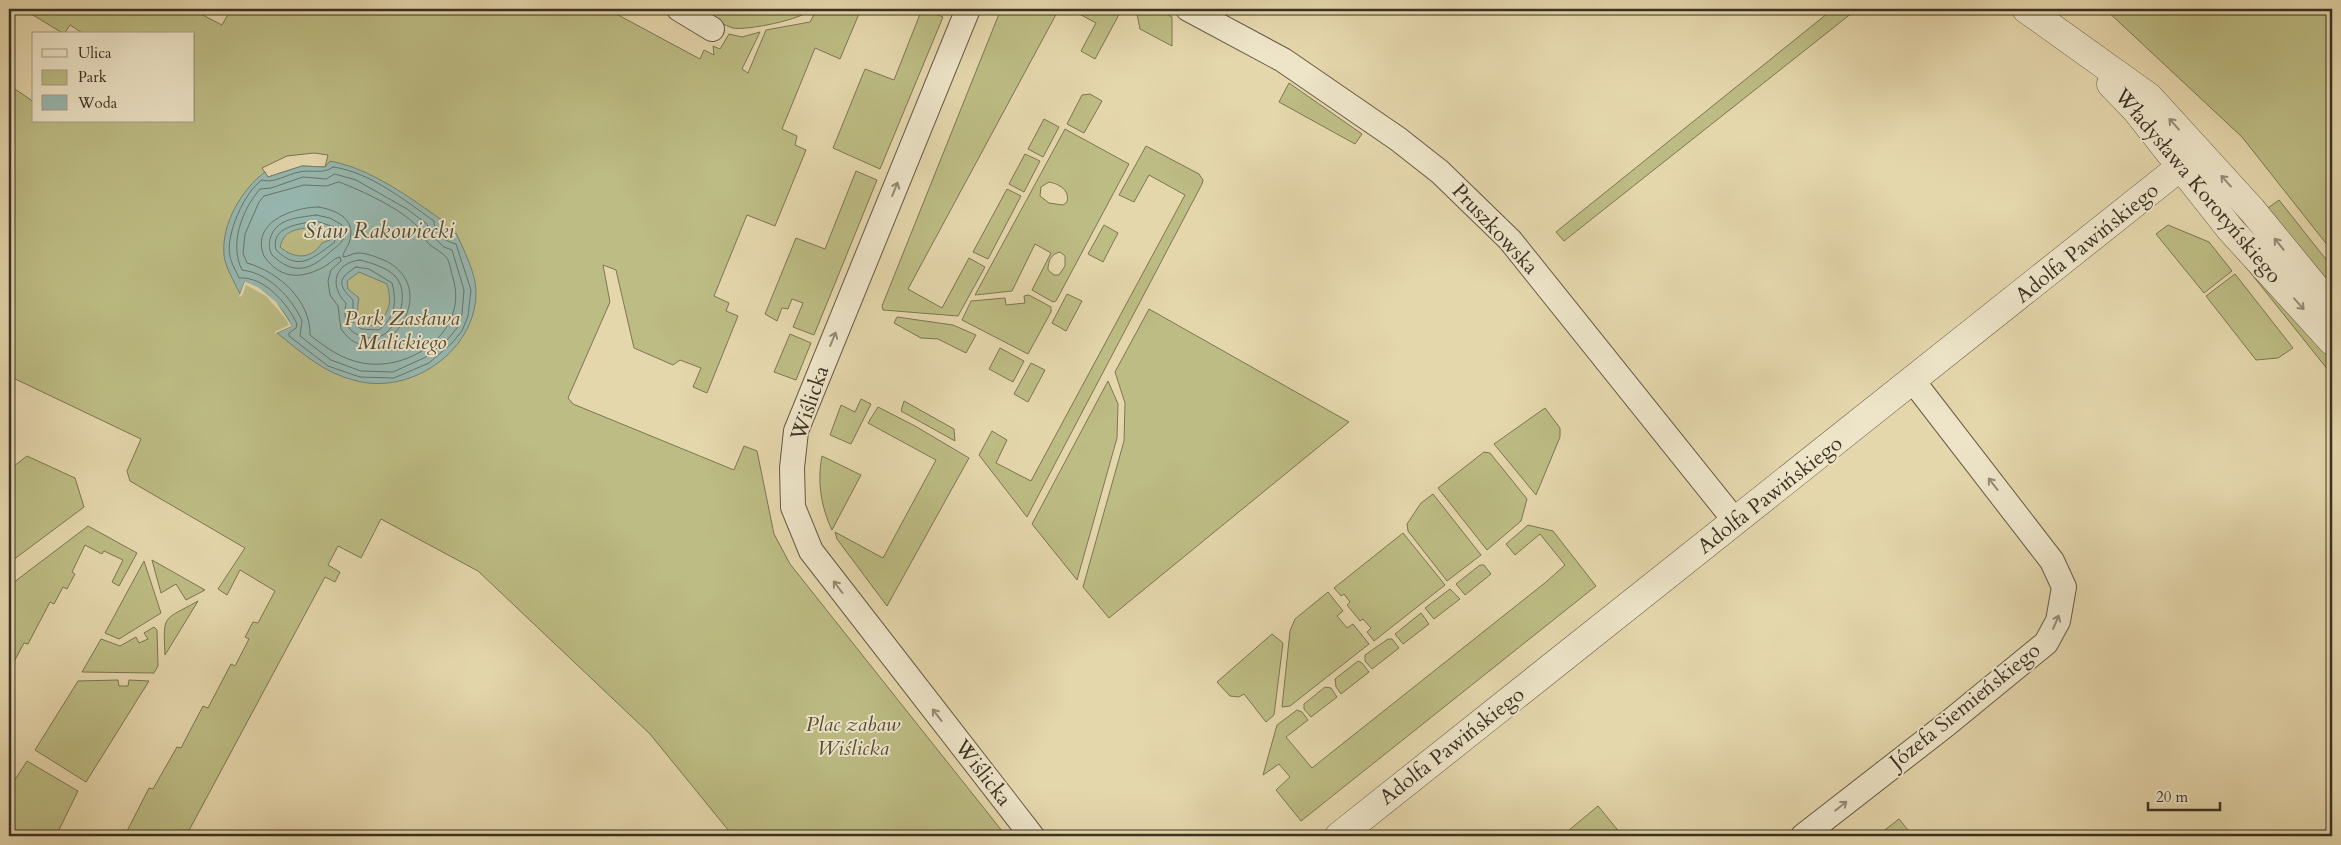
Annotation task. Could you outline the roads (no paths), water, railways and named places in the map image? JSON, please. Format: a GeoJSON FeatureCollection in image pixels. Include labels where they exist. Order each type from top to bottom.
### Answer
{"type":"FeatureCollection","features":[{"type":"Feature","properties":{"kind":"street"},"geometry":{"type":"LineString","coordinates":[[679,9],[712,29]]}},
{"type":"Feature","properties":{"kind":"street","name":"Wiślicka"},"geometry":{"type":"LineString","coordinates":[[968,9],[796,431],[792,468],[793,507],[810,551],[1032,836]]}},
{"type":"Feature","properties":{"kind":"street","name":"Pruszkowska"},"geometry":{"type":"LineString","coordinates":[[1188,9],[1283,60],[1398,139],[1471,201],[1516,247],[1736,522]]}},
{"type":"Feature","properties":{"kind":"street","name":"Władysława Korotyńskiego"},"geometry":{"type":"LineString","coordinates":[[2026,9],[2149,97],[2190,160],[2230,229],[2332,341]]}},
{"type":"Feature","properties":{"kind":"street","name":"Adolfa Pawińskiego"},"geometry":{"type":"LineString","coordinates":[[1339,836],[2190,160]]}},
{"type":"Feature","properties":{"kind":"street","name":"Władysława Korotyńskiego"},"geometry":{"type":"LineString","coordinates":[[2190,160],[2252,210],[2332,308]]}},
{"type":"Feature","properties":{"kind":"street","name":"Józefa Siemieńskiego"},"geometry":{"type":"LineString","coordinates":[[1802,836],[1900,758],[1947,724],[2046,643],[2058,622],[2064,587],[2052,561],[1913,381]]}},
{"type":"Feature","properties":{"kind":"water","name":"Staw Rakowiecki"},"geometry":{"type":"Polygon","coordinates":[[[330,161],[346,165],[361,170],[390,185],[443,221],[438,227],[451,238],[456,233],[462,246],[472,269],[475,284],[473,312],[466,332],[454,349],[438,363],[420,374],[399,381],[378,384],[345,378],[324,368],[277,333],[292,326],[278,305],[260,290],[245,281],[240,294],[230,275],[224,255],[226,231],[235,208],[248,188],[265,172],[268,177],[302,166],[325,167],[330,161]],[[317,226],[294,230],[286,236],[280,247],[291,254],[308,255],[318,249],[322,243],[330,240],[333,232],[317,226]],[[359,272],[347,281],[348,289],[359,298],[358,315],[361,322],[377,325],[389,306],[387,284],[359,272]]]}},
{"type":"Feature","properties":{"kind":"park label","name":"Park Zasława Malickiego"},"geometry":{"type":"Point","coordinates":[402,330]}},
{"type":"Feature","properties":{"kind":"park label","name":"Plac zabaw Wiślicka"},"geometry":{"type":"Point","coordinates":[853,736]}}]}
